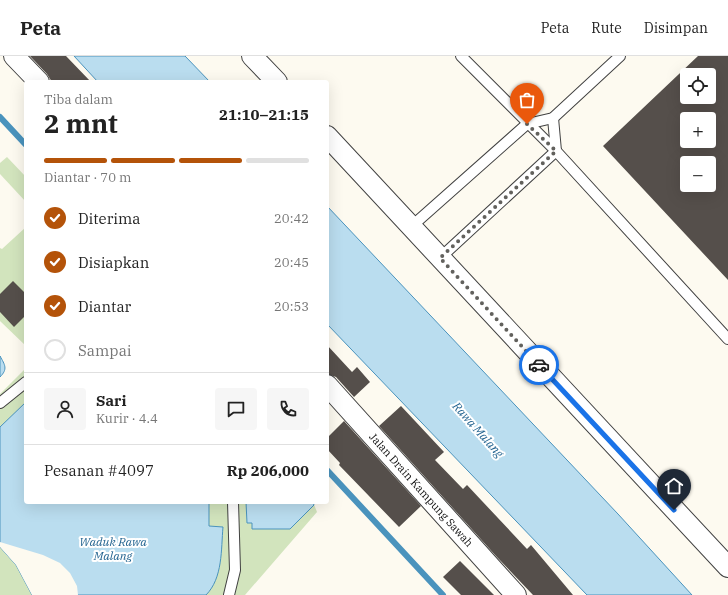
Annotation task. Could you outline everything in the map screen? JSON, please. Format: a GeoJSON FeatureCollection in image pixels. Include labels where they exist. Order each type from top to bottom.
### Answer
{"type":"FeatureCollection","features":[{"type":"Feature","properties":{"kind":"street"},"geometry":{"type":"LineString","coordinates":[[14,56],[37,80]]}},
{"type":"Feature","properties":{"kind":"street"},"geometry":{"type":"LineString","coordinates":[[252,56],[275,80]]}},
{"type":"Feature","properties":{"kind":"street"},"geometry":{"type":"LineString","coordinates":[[329,138],[728,567]]}},
{"type":"Feature","properties":{"kind":"street","name":"Jalan Drain Kampung Sawah"},"geometry":{"type":"LineString","coordinates":[[329,387],[516,595]]}},
{"type":"Feature","properties":{"kind":"lane"},"geometry":{"type":"LineString","coordinates":[[461,56],[527,124],[556,151],[728,339]]}},
{"type":"Feature","properties":{"kind":"lane"},"geometry":{"type":"LineString","coordinates":[[412,226],[527,124],[553,118],[620,56]]}},
{"type":"Feature","properties":{"kind":"lane"},"geometry":{"type":"LineString","coordinates":[[553,118],[556,151]]}},
{"type":"Feature","properties":{"kind":"lane"},"geometry":{"type":"LineString","coordinates":[[440,258],[556,151]]}},
{"type":"Feature","properties":{"kind":"lane"},"geometry":{"type":"LineString","coordinates":[[0,403],[24,384]]}},
{"type":"Feature","properties":{"kind":"lane"},"geometry":{"type":"LineString","coordinates":[[229,595],[235,570],[232,504]]}},
{"type":"Feature","properties":{"kind":"green space"},"geometry":{"type":"Polygon","coordinates":[[[7,157],[24,175],[24,200],[0,174],[0,163],[7,157]]]}},
{"type":"Feature","properties":{"kind":"green space"},"geometry":{"type":"Polygon","coordinates":[[[24,229],[24,344],[0,321],[0,248],[2,249],[24,229]]]}},
{"type":"Feature","properties":{"kind":"green space","name":"Waduk Rawa Malang"},"geometry":{"type":"Polygon","coordinates":[[[24,370],[24,504],[314,504],[317,512],[245,595],[0,595],[0,394],[24,370]]]}},
{"type":"Feature","properties":{"kind":"water"},"geometry":{"type":"Polygon","coordinates":[[[74,56],[185,56],[208,80],[96,80],[74,56]]]}},
{"type":"Feature","properties":{"kind":"water","name":"Rawa Malang"},"geometry":{"type":"Polygon","coordinates":[[[329,208],[618,514],[692,595],[587,595],[329,326],[329,208]]]}},
{"type":"Feature","properties":{"kind":"water"},"geometry":{"type":"Polygon","coordinates":[[[0,356],[5,369],[0,377],[0,356]]]}},
{"type":"Feature","properties":{"kind":"water","name":"Waduk Rawa Malang"},"geometry":{"type":"Polygon","coordinates":[[[24,404],[24,504],[209,504],[209,526],[223,527],[220,563],[216,580],[212,588],[206,595],[32,595],[16,565],[0,547],[0,427],[24,404]]]}},
{"type":"Feature","properties":{"kind":"water"},"geometry":{"type":"Polygon","coordinates":[[[246,504],[314,505],[290,529],[252,529],[252,523],[247,523],[246,504]]]}},
{"type":"Feature","properties":{"kind":"pier"},"geometry":{"type":"Polygon","coordinates":[[[0,542],[43,555],[60,563],[70,573],[77,586],[78,595],[32,595],[16,565],[0,547],[0,542]]]}},
{"type":"Feature","properties":{"kind":"building"},"geometry":{"type":"Polygon","coordinates":[[[30,56],[66,56],[89,80],[51,80],[30,56]]]}},
{"type":"Feature","properties":{"kind":"building"},"geometry":{"type":"Polygon","coordinates":[[[698,56],[728,56],[728,280],[603,146],[680,73],[680,104],[716,104],[716,68],[685,68],[698,56]]]}},
{"type":"Feature","properties":{"kind":"building"},"geometry":{"type":"Polygon","coordinates":[[[13,281],[24,292],[24,317],[14,327],[0,312],[0,294],[13,281]]]}},
{"type":"Feature","properties":{"kind":"building"},"geometry":{"type":"Polygon","coordinates":[[[329,347],[352,372],[357,367],[370,382],[354,397],[336,377],[329,375],[329,347]]]}},
{"type":"Feature","properties":{"kind":"building"},"geometry":{"type":"Polygon","coordinates":[[[401,406],[444,452],[435,460],[463,489],[467,485],[527,549],[531,545],[573,595],[533,595],[496,556],[379,426],[401,406]]]}},
{"type":"Feature","properties":{"kind":"building"},"geometry":{"type":"Polygon","coordinates":[[[344,421],[421,506],[399,527],[339,465],[340,463],[329,451],[329,436],[344,421]]]}},
{"type":"Feature","properties":{"kind":"building"},"geometry":{"type":"Polygon","coordinates":[[[460,561],[494,595],[461,595],[443,577],[460,561]]]}},
{"type":"Feature","properties":{"kind":"waterway"},"geometry":{"type":"LineString","coordinates":[[0,117],[24,143]]}},
{"type":"Feature","properties":{"kind":"waterway"},"geometry":{"type":"LineString","coordinates":[[329,472],[443,595]]}},
{"type":"Feature","properties":{"kind":"way so far"},"geometry":{"type":"LineString","coordinates":[[527,124],[556,151],[440,258],[539,365]]}},
{"type":"Feature","properties":{"kind":"route"},"geometry":{"type":"LineString","coordinates":[[539,365],[674,510]]}}]}
